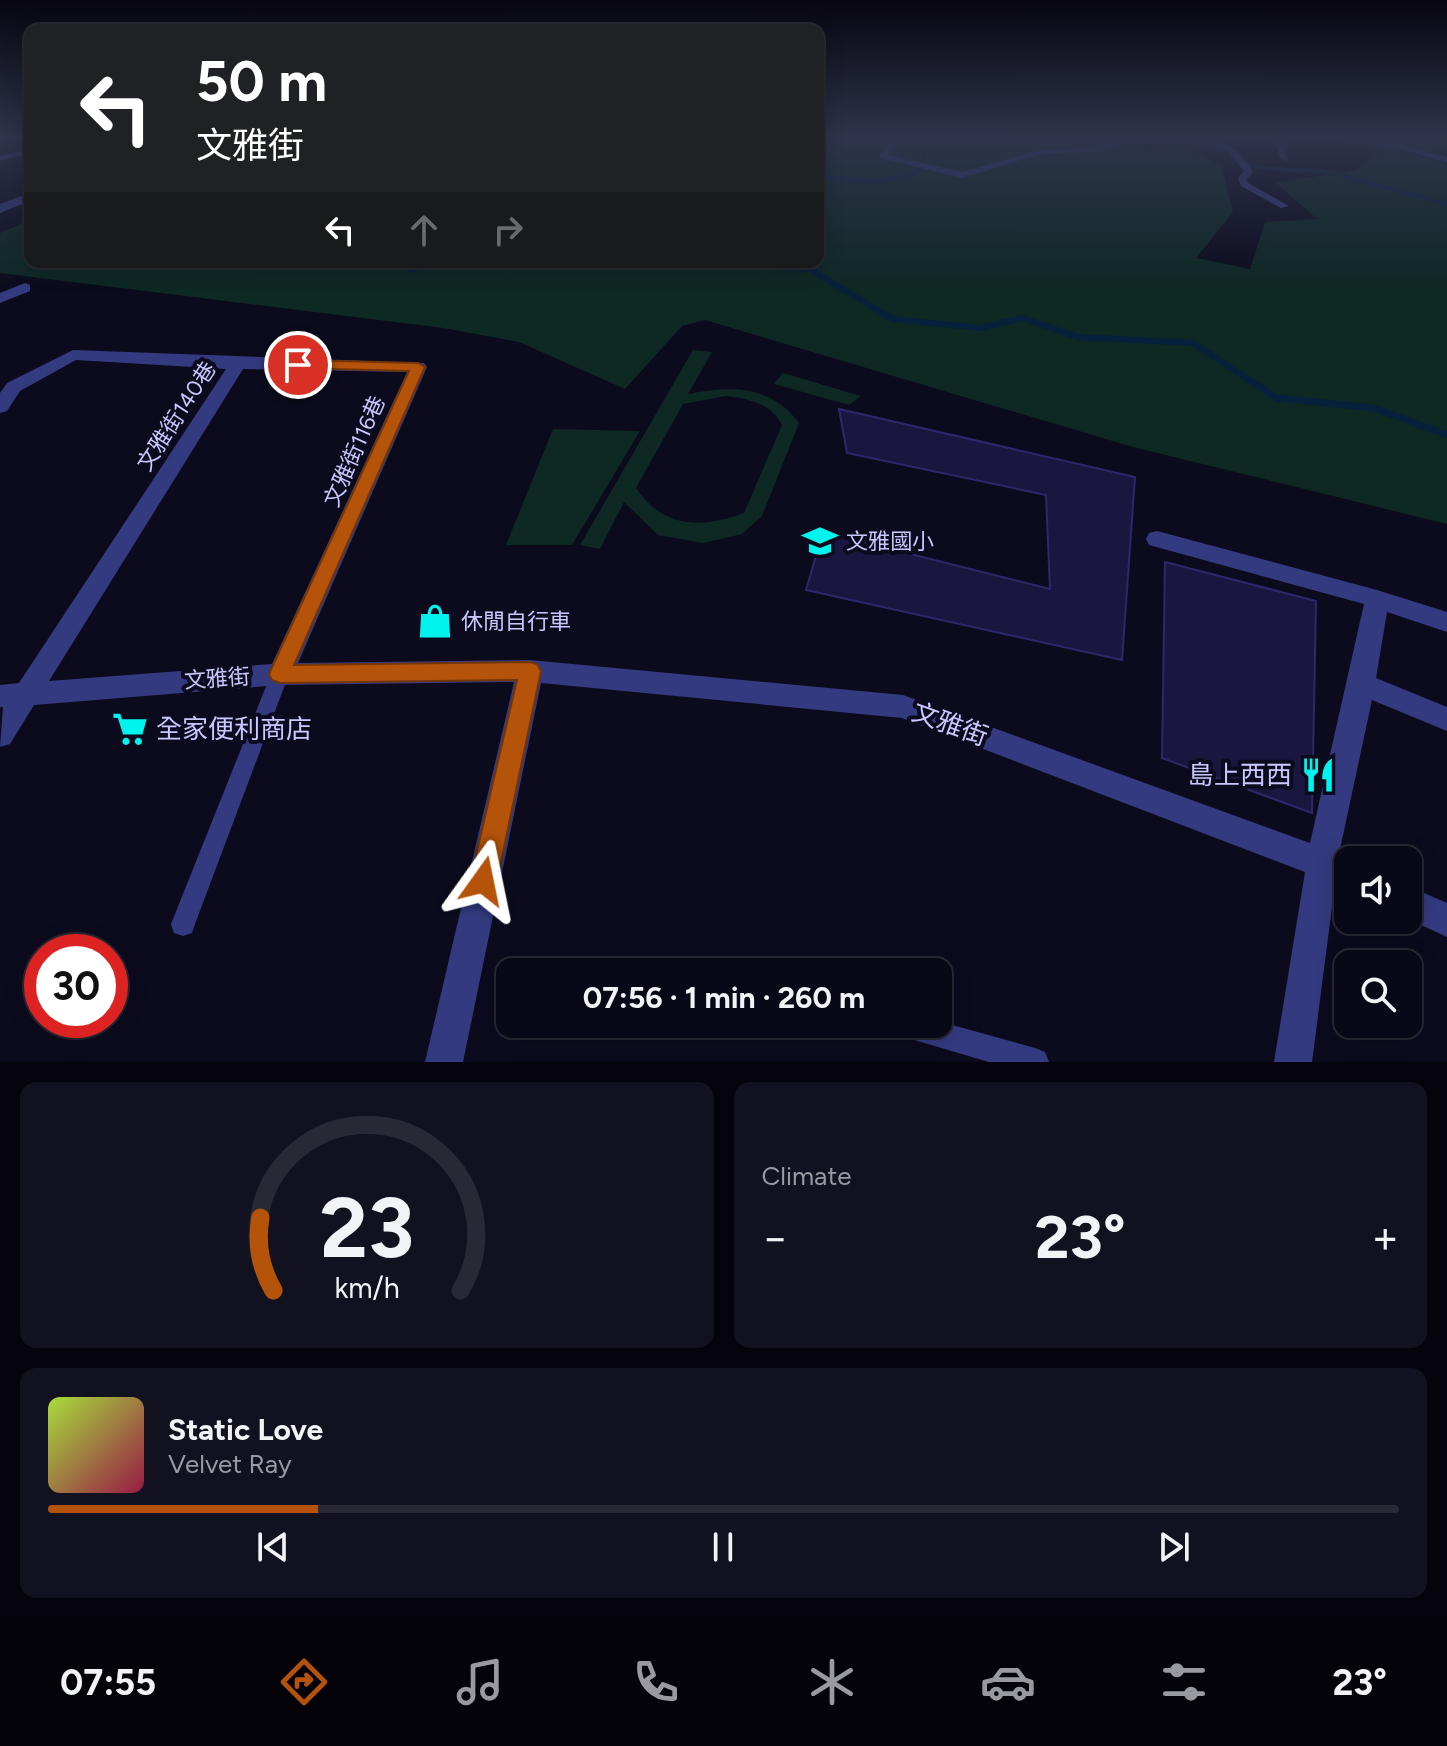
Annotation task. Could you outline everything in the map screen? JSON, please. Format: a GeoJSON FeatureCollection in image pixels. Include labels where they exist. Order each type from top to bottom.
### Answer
{"type":"FeatureCollection","features":[{"type":"Feature","properties":{"kind":"street"},"geometry":{"type":"LineString","coordinates":[[0,209],[24,199]]}},
{"type":"Feature","properties":{"kind":"street"},"geometry":{"type":"LineString","coordinates":[[0,298],[25,288]]}},
{"type":"Feature","properties":{"kind":"street","name":"文雅街140巷"},"geometry":{"type":"LineString","coordinates":[[0,407],[13,387],[73,355],[238,364],[0,735]]}},
{"type":"Feature","properties":{"kind":"street","name":"文雅街116巷"},"geometry":{"type":"LineString","coordinates":[[238,364],[418,367],[280,674]]}},
{"type":"Feature","properties":{"kind":"street"},"geometry":{"type":"LineString","coordinates":[[1157,539],[1377,599],[1447,622]]}},
{"type":"Feature","properties":{"kind":"street"},"geometry":{"type":"LineString","coordinates":[[1338,846],[1377,599]]}},
{"type":"Feature","properties":{"kind":"street"},"geometry":{"type":"LineString","coordinates":[[444,1062],[530,671]]}},
{"type":"Feature","properties":{"kind":"street","name":"文雅街"},"geometry":{"type":"LineString","coordinates":[[0,696],[28,691],[280,674],[530,671],[903,707],[1334,867]]}},
{"type":"Feature","properties":{"kind":"street"},"geometry":{"type":"LineString","coordinates":[[1362,684],[1447,719]]}},
{"type":"Feature","properties":{"kind":"street"},"geometry":{"type":"LineString","coordinates":[[1293,1062],[1334,872]]}},
{"type":"Feature","properties":{"kind":"street"},"geometry":{"type":"LineString","coordinates":[[1422,908],[1447,920]]}},
{"type":"Feature","properties":{"kind":"lane"},"geometry":{"type":"LineString","coordinates":[[1249,187],[1284,206]]}},
{"type":"Feature","properties":{"kind":"lane"},"geometry":{"type":"LineString","coordinates":[[183,924],[280,674]]}},
{"type":"Feature","properties":{"kind":"lane"},"geometry":{"type":"LineString","coordinates":[[952,1038],[1035,1062]]}},
{"type":"Feature","properties":{"kind":"green space"},"geometry":{"type":"Polygon","coordinates":[[[824,187],[1227,187],[1233,212],[1196,258],[1250,269],[1265,222],[1317,219],[1280,187],[1447,187],[1447,524],[1133,447],[705,320],[682,326],[625,389],[519,342],[443,328],[0,273],[0,233],[24,223],[24,268],[824,268],[824,187]]]}},
{"type":"Feature","properties":{"kind":"green space"},"geometry":{"type":"Polygon","coordinates":[[[693,350],[712,352],[688,394],[734,389],[749,391],[775,401],[799,423],[762,516],[742,534],[703,543],[658,535],[624,502],[600,549],[580,545],[693,350]],[[726,396],[683,404],[636,488],[658,511],[671,518],[698,523],[744,513],[782,425],[766,407],[726,396]]]}},
{"type":"Feature","properties":{"kind":"green space"},"geometry":{"type":"Polygon","coordinates":[[[783,373],[861,396],[849,405],[774,384],[783,373]]]}},
{"type":"Feature","properties":{"kind":"green space"},"geometry":{"type":"Polygon","coordinates":[[[553,429],[640,431],[572,545],[506,545],[553,429]]]}},
{"type":"Feature","properties":{"kind":"building"},"geometry":{"type":"Polygon","coordinates":[[[839,409],[1135,477],[1122,660],[806,590],[823,532],[1050,589],[1046,495],[847,453],[839,409]]]}},
{"type":"Feature","properties":{"kind":"building"},"geometry":{"type":"Polygon","coordinates":[[[1165,562],[1316,601],[1312,813],[1162,758],[1165,562]]]}},
{"type":"Feature","properties":{"kind":"waterway"},"geometry":{"type":"LineString","coordinates":[[1382,187],[1447,204]]}},
{"type":"Feature","properties":{"kind":"waterway"},"geometry":{"type":"LineString","coordinates":[[409,268],[417,268]]}},
{"type":"Feature","properties":{"kind":"waterway"},"geometry":{"type":"LineString","coordinates":[[791,268],[809,269],[893,319],[981,328],[1022,318],[1078,337],[1193,343],[1249,380]]}},
{"type":"Feature","properties":{"kind":"waterway"},"geometry":{"type":"LineString","coordinates":[[1246,378],[1277,398],[1374,408],[1447,435]]}},
{"type":"Feature","properties":{"kind":"place","name":"文雅國小"},"geometry":{"type":"Point","coordinates":[820,541]}},
{"type":"Feature","properties":{"kind":"place","name":"休閒自行車"},"geometry":{"type":"Point","coordinates":[435,621]}},
{"type":"Feature","properties":{"kind":"place","name":"全家便利商店"},"geometry":{"type":"Point","coordinates":[130,729]}},
{"type":"Feature","properties":{"kind":"place","name":"島上西西"},"geometry":{"type":"Point","coordinates":[1318,775]}},
{"type":"Feature","properties":{"kind":"route"},"geometry":{"type":"LineString","coordinates":[[298,365],[418,367],[280,674],[530,671],[483,881]]}}]}
